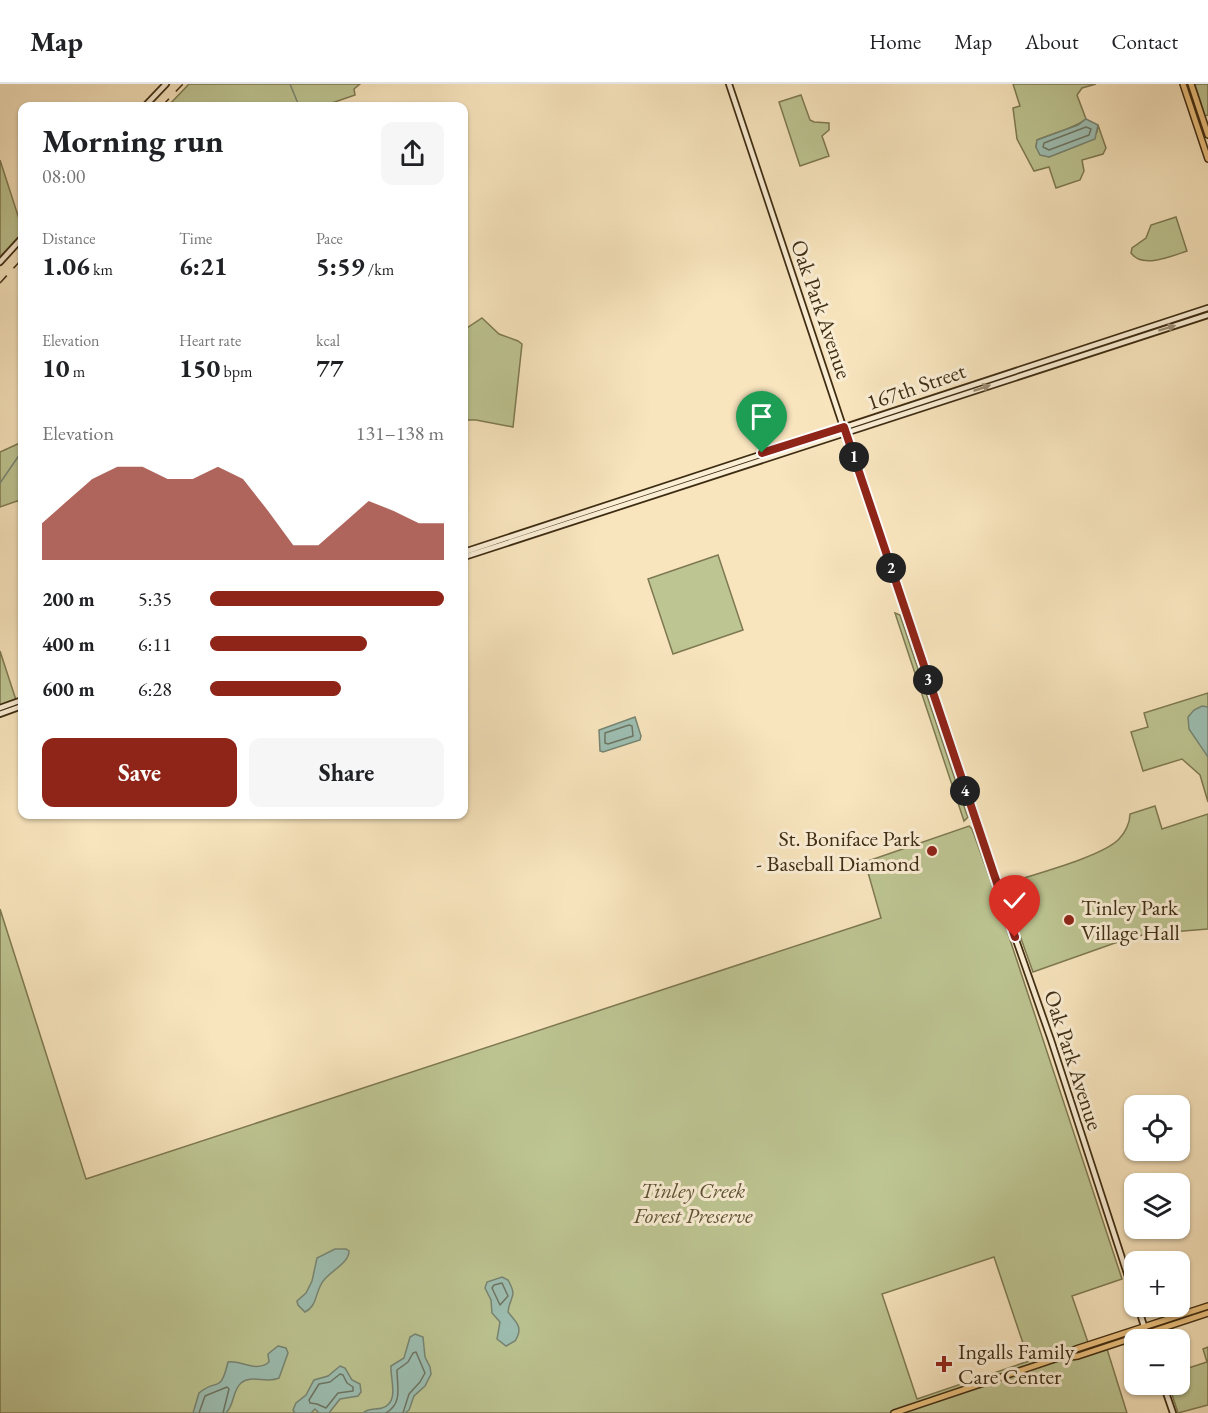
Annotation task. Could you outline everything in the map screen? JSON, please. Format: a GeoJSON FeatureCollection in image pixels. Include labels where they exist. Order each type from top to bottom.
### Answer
{"type":"FeatureCollection","features":[{"type":"Feature","properties":{"kind":"main road"},"geometry":{"type":"LineString","coordinates":[[149,102],[166,84]]}},
{"type":"Feature","properties":{"kind":"main road","name":"Oak Park Avenue"},"geometry":{"type":"LineString","coordinates":[[729,84],[974,820],[1051,1040],[1124,1264]]}},
{"type":"Feature","properties":{"kind":"main road"},"geometry":{"type":"LineString","coordinates":[[1183,84],[1208,159]]}},
{"type":"Feature","properties":{"kind":"main road"},"geometry":{"type":"LineString","coordinates":[[1191,84],[1208,135]]}},
{"type":"Feature","properties":{"kind":"main road"},"geometry":{"type":"LineString","coordinates":[[0,262],[18,242]]}},
{"type":"Feature","properties":{"kind":"main road","name":"167th Street"},"geometry":{"type":"LineString","coordinates":[[468,551],[1208,308]]}},
{"type":"Feature","properties":{"kind":"main road","name":"167th Street"},"geometry":{"type":"LineString","coordinates":[[468,556],[1112,344],[1208,315]]}},
{"type":"Feature","properties":{"kind":"main road"},"geometry":{"type":"LineString","coordinates":[[0,708],[18,701]]}},
{"type":"Feature","properties":{"kind":"main road"},"geometry":{"type":"LineString","coordinates":[[0,714],[18,707]]}},
{"type":"Feature","properties":{"kind":"main road"},"geometry":{"type":"LineString","coordinates":[[1155,1329],[1208,1306]]}},
{"type":"Feature","properties":{"kind":"main road"},"geometry":{"type":"LineString","coordinates":[[1158,1329],[1208,1313]]}},
{"type":"Feature","properties":{"kind":"main road"},"geometry":{"type":"LineString","coordinates":[[894,1413],[1058,1358],[1076,1349],[1124,1338]]}},
{"type":"Feature","properties":{"kind":"main road"},"geometry":{"type":"LineString","coordinates":[[1167,1395],[1173,1413]]}},
{"type":"Feature","properties":{"kind":"green space"},"geometry":{"type":"Polygon","coordinates":[[[189,84],[360,84],[354,89],[355,95],[335,102],[172,102],[189,84]]]}},
{"type":"Feature","properties":{"kind":"green space"},"geometry":{"type":"Polygon","coordinates":[[[1013,84],[1096,84],[1082,88],[1077,95],[1086,119],[1037,140],[1036,147],[1049,157],[1084,143],[1097,132],[1098,125],[1106,148],[1103,154],[1082,160],[1084,171],[1080,180],[1056,188],[1049,167],[1034,171],[1017,139],[1013,108],[1020,106],[1013,84]]]}},
{"type":"Feature","properties":{"kind":"green space"},"geometry":{"type":"Polygon","coordinates":[[[1195,84],[1208,84],[1208,115],[1205,116],[1195,84]]]}},
{"type":"Feature","properties":{"kind":"green space"},"geometry":{"type":"Polygon","coordinates":[[[801,95],[810,120],[829,123],[829,130],[822,136],[829,156],[800,166],[779,102],[801,95]]]}},
{"type":"Feature","properties":{"kind":"green space"},"geometry":{"type":"Polygon","coordinates":[[[0,160],[18,216],[18,237],[0,257],[0,160]]]}},
{"type":"Feature","properties":{"kind":"green space"},"geometry":{"type":"Polygon","coordinates":[[[1176,217],[1187,251],[1150,261],[1136,258],[1131,253],[1132,248],[1146,238],[1151,225],[1176,217]]]}},
{"type":"Feature","properties":{"kind":"green space"},"geometry":{"type":"Polygon","coordinates":[[[482,318],[499,334],[522,344],[513,427],[468,420],[468,327],[482,318]]]}},
{"type":"Feature","properties":{"kind":"green space"},"geometry":{"type":"Polygon","coordinates":[[[18,444],[18,501],[0,507],[0,452],[18,444]]]}},
{"type":"Feature","properties":{"kind":"green space"},"geometry":{"type":"Polygon","coordinates":[[[718,555],[743,630],[673,654],[648,579],[718,555]]]}},
{"type":"Feature","properties":{"kind":"green space"},"geometry":{"type":"Polygon","coordinates":[[[895,613],[900,615],[968,817],[964,821],[895,613]]]}},
{"type":"Feature","properties":{"kind":"green space"},"geometry":{"type":"Polygon","coordinates":[[[0,651],[16,700],[0,705],[0,651]]]}},
{"type":"Feature","properties":{"kind":"green space"},"geometry":{"type":"Polygon","coordinates":[[[1208,693],[1208,802],[1200,775],[1182,759],[1143,771],[1131,732],[1148,727],[1144,713],[1208,693]]]}},
{"type":"Feature","properties":{"kind":"green space"},"geometry":{"type":"Polygon","coordinates":[[[1155,806],[1162,829],[1208,814],[1208,929],[1146,934],[1033,972],[1003,888],[1005,884],[1065,865],[1110,846],[1125,831],[1130,814],[1155,806]]]}},
{"type":"Feature","properties":{"kind":"green space","name":"Tinley Creek Forest Preserve"},"geometry":{"type":"Polygon","coordinates":[[[969,826],[972,829],[1122,1279],[1072,1296],[1092,1354],[1107,1349],[1127,1413],[0,1413],[0,909],[86,1179],[881,918],[865,862],[969,826]],[[994,1257],[882,1294],[917,1399],[1029,1361],[994,1257]]]}},
{"type":"Feature","properties":{"kind":"green space"},"geometry":{"type":"Polygon","coordinates":[[[1208,1347],[1208,1405],[1178,1413],[1172,1395],[1190,1395],[1190,1367],[1207,1362],[1203,1349],[1208,1347]]]}},
{"type":"Feature","properties":{"kind":"water"},"geometry":{"type":"Polygon","coordinates":[[[1086,119],[1098,125],[1095,139],[1049,157],[1040,155],[1036,147],[1037,140],[1078,125],[1086,119]]]}},
{"type":"Feature","properties":{"kind":"water"},"geometry":{"type":"Polygon","coordinates":[[[1202,706],[1208,707],[1208,757],[1189,729],[1188,717],[1202,706]]]}},
{"type":"Feature","properties":{"kind":"water"},"geometry":{"type":"Polygon","coordinates":[[[635,717],[641,736],[640,740],[600,751],[599,730],[635,717]]]}},
{"type":"Feature","properties":{"kind":"water"},"geometry":{"type":"Polygon","coordinates":[[[335,1249],[346,1249],[349,1251],[348,1255],[343,1263],[327,1276],[312,1306],[305,1312],[297,1301],[306,1293],[312,1281],[317,1258],[335,1249]]]}},
{"type":"Feature","properties":{"kind":"water"},"geometry":{"type":"Polygon","coordinates":[[[502,1277],[508,1280],[512,1290],[508,1312],[519,1328],[515,1341],[506,1346],[497,1339],[500,1322],[492,1313],[491,1300],[485,1288],[487,1282],[502,1277]]]}},
{"type":"Feature","properties":{"kind":"water"},"geometry":{"type":"Polygon","coordinates":[[[415,1334],[423,1337],[425,1357],[430,1367],[431,1374],[425,1386],[414,1396],[409,1410],[405,1413],[363,1413],[382,1408],[391,1401],[393,1390],[391,1366],[404,1358],[410,1337],[415,1334]]]}},
{"type":"Feature","properties":{"kind":"water"},"geometry":{"type":"Polygon","coordinates":[[[278,1346],[286,1348],[288,1353],[279,1378],[245,1380],[236,1390],[226,1413],[193,1413],[199,1393],[223,1379],[228,1362],[254,1366],[264,1365],[269,1362],[268,1354],[278,1346]]]}},
{"type":"Feature","properties":{"kind":"water"},"geometry":{"type":"Polygon","coordinates":[[[340,1366],[345,1368],[352,1380],[360,1384],[361,1392],[358,1396],[340,1399],[329,1413],[319,1413],[315,1409],[311,1413],[295,1413],[293,1410],[296,1403],[306,1395],[314,1380],[328,1376],[340,1366]]]}},
{"type":"Feature","properties":{"kind":"waterway"},"geometry":{"type":"LineString","coordinates":[[290,84],[297,102]]}},
{"type":"Feature","properties":{"kind":"waterway"},"geometry":{"type":"LineString","coordinates":[[0,483],[18,457]]}},
{"type":"Feature","properties":{"kind":"railway"},"geometry":{"type":"LineString","coordinates":[[166,102],[183,84]]}},
{"type":"Feature","properties":{"kind":"railway"},"geometry":{"type":"LineString","coordinates":[[0,283],[18,263]]}},
{"type":"Feature","properties":{"kind":"place","name":"St. Boniface Park - Baseball Diamond"},"geometry":{"type":"Point","coordinates":[932,851]}},
{"type":"Feature","properties":{"kind":"place","name":"Tinley Park Village Hall"},"geometry":{"type":"Point","coordinates":[1069,920]}},
{"type":"Feature","properties":{"kind":"place","name":"Ingalls Family Care Center"},"geometry":{"type":"Point","coordinates":[944,1364]}},
{"type":"Feature","properties":{"kind":"route"},"geometry":{"type":"LineString","coordinates":[[762,453],[844,427],[1015,937]]}}]}
